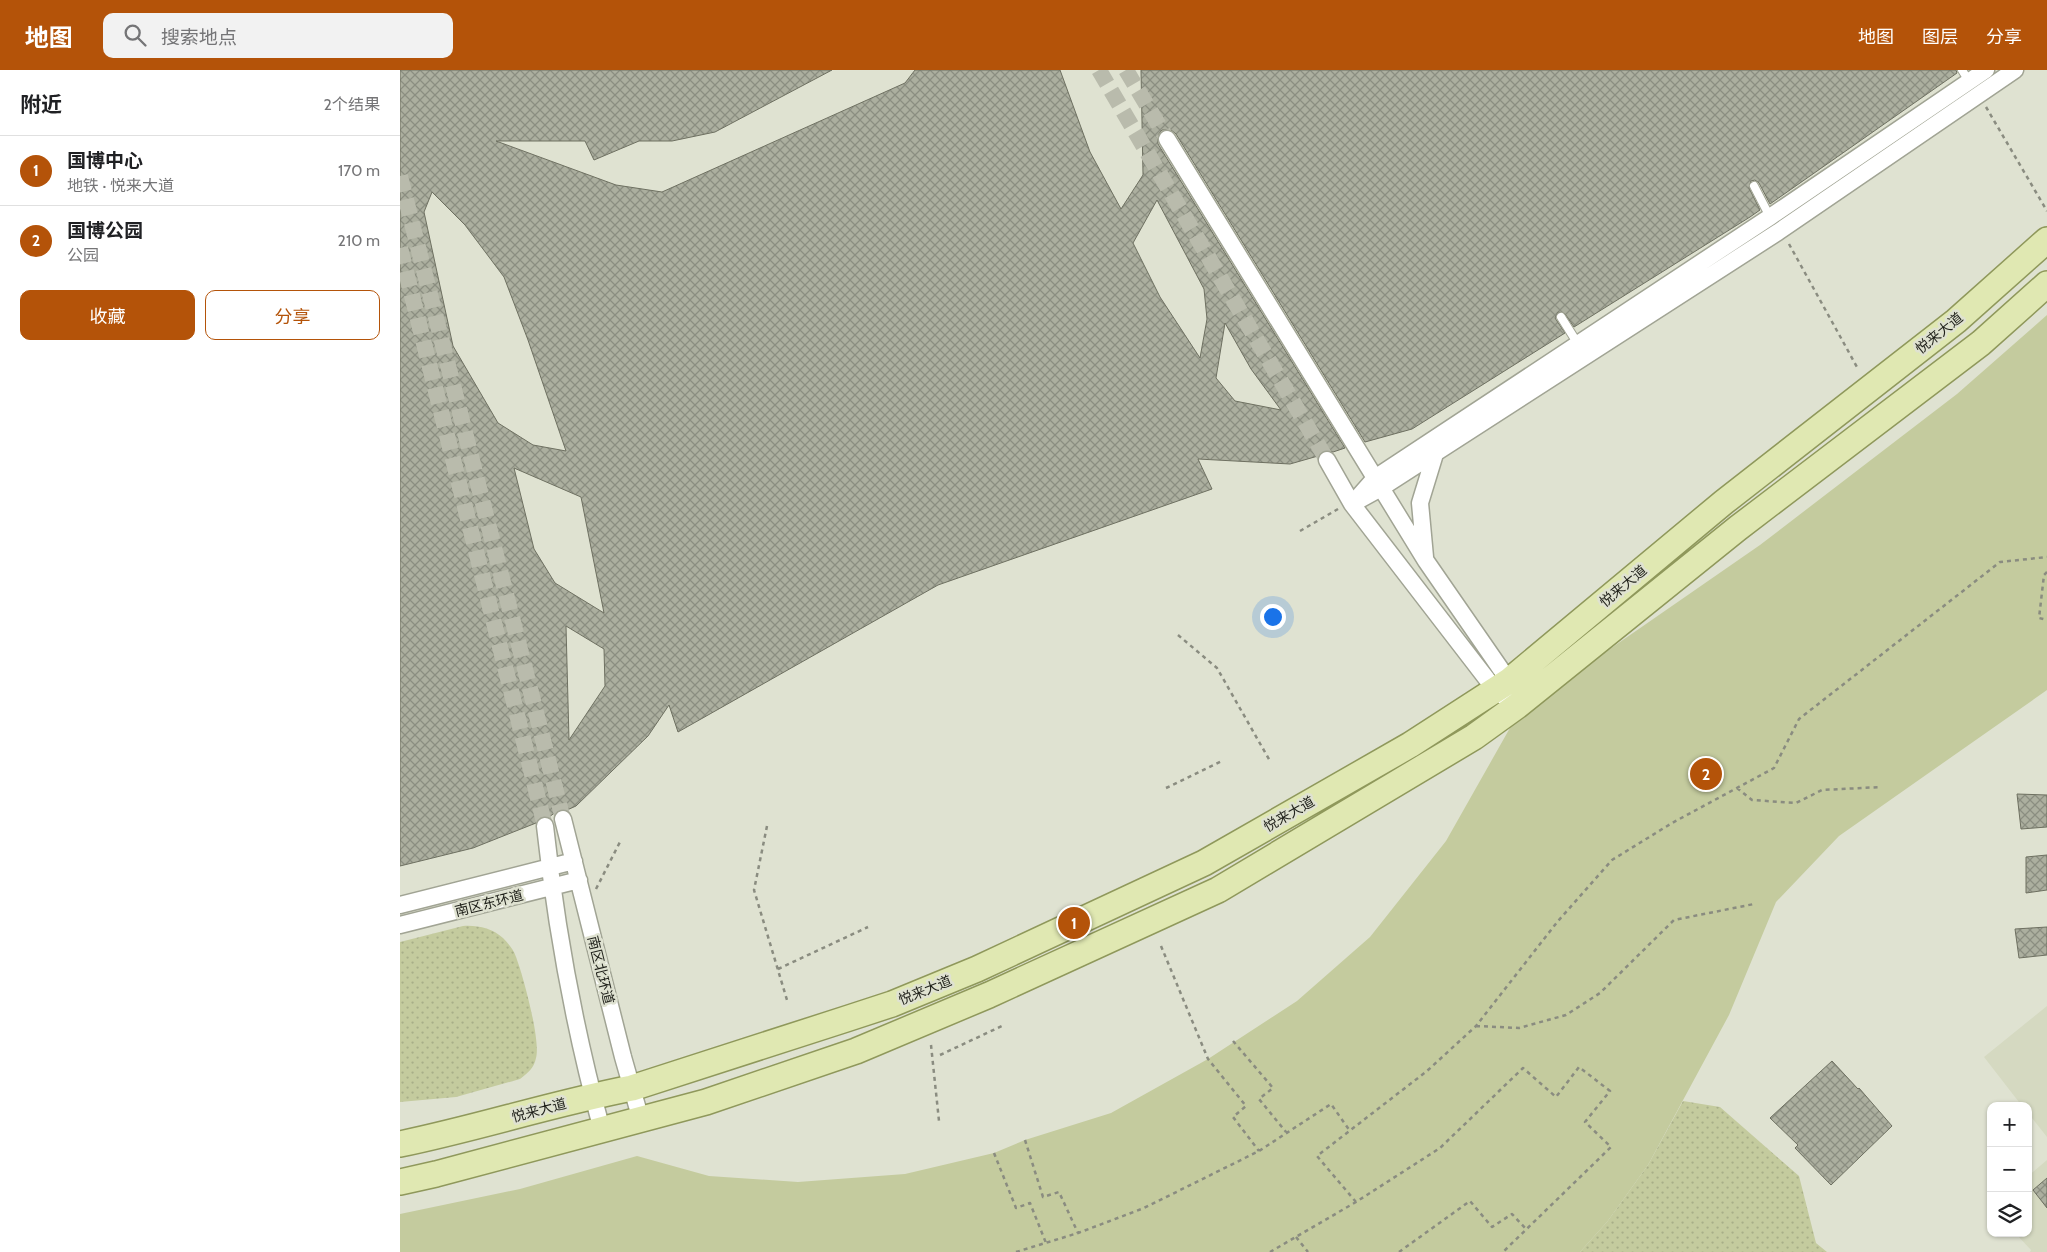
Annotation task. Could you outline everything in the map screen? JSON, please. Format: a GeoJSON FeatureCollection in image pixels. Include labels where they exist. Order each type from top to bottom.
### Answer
{"type":"FeatureCollection","features":[{"type":"Feature","properties":{"kind":"main road","name":"悦来大道"},"geometry":{"type":"LineString","coordinates":[[400,1144],[632,1088],[900,1001],[976,969],[1204,862],[1410,745],[1503,686],[1724,502],[1956,321],[2047,240]]}},
{"type":"Feature","properties":{"kind":"main road","name":"悦来大道"},"geometry":{"type":"LineString","coordinates":[[400,1182],[706,1102],[865,1048],[989,995],[1218,890],[1474,737],[1517,706],[1738,528],[1981,343],[2047,284]]}},
{"type":"Feature","properties":{"kind":"street"},"geometry":{"type":"LineString","coordinates":[[1345,506],[1582,350],[1778,232],[1986,70]]}},
{"type":"Feature","properties":{"kind":"street"},"geometry":{"type":"LineString","coordinates":[[1378,483],[1435,454],[1770,217],[1970,82],[2015,70]]}},
{"type":"Feature","properties":{"kind":"street"},"geometry":{"type":"LineString","coordinates":[[1167,140],[1517,706]]}},
{"type":"Feature","properties":{"kind":"street"},"geometry":{"type":"LineString","coordinates":[[1426,561],[1420,503],[1435,454]]}},
{"type":"Feature","properties":{"kind":"street"},"geometry":{"type":"LineString","coordinates":[[1327,460],[1345,506],[1503,686]]}},
{"type":"Feature","properties":{"kind":"street","name":"南区北环道"},"geometry":{"type":"LineString","coordinates":[[563,819],[641,1120]]}},
{"type":"Feature","properties":{"kind":"street"},"geometry":{"type":"LineString","coordinates":[[545,826],[552,887],[584,1065],[602,1130]]}},
{"type":"Feature","properties":{"kind":"street","name":"南区东环道"},"geometry":{"type":"LineString","coordinates":[[400,905],[574,861]]}},
{"type":"Feature","properties":{"kind":"street","name":"南区东环道"},"geometry":{"type":"LineString","coordinates":[[400,925],[579,880]]}},
{"type":"Feature","properties":{"kind":"lane"},"geometry":{"type":"LineString","coordinates":[[1754,186],[1778,232]]}},
{"type":"Feature","properties":{"kind":"lane"},"geometry":{"type":"LineString","coordinates":[[1561,317],[1582,350]]}},
{"type":"Feature","properties":{"kind":"path"},"geometry":{"type":"LineString","coordinates":[[1970,82],[2047,211]]}},
{"type":"Feature","properties":{"kind":"path"},"geometry":{"type":"LineString","coordinates":[[1778,232],[1788,243],[1857,367]]}},
{"type":"Feature","properties":{"kind":"path"},"geometry":{"type":"LineString","coordinates":[[1300,531],[1345,506]]}},
{"type":"Feature","properties":{"kind":"path"},"geometry":{"type":"LineString","coordinates":[[1356,1202],[1317,1156],[1427,1071],[1476,1026],[1558,920],[1612,860],[1672,822],[1774,768],[1800,719],[2000,562],[2047,557]]}},
{"type":"Feature","properties":{"kind":"path"},"geometry":{"type":"LineString","coordinates":[[2047,572],[2044,575],[2039,618],[2047,620]]}},
{"type":"Feature","properties":{"kind":"path"},"geometry":{"type":"LineString","coordinates":[[1178,635],[1217,668],[1270,761]]}},
{"type":"Feature","properties":{"kind":"path"},"geometry":{"type":"LineString","coordinates":[[1166,788],[1222,761]]}},
{"type":"Feature","properties":{"kind":"path"},"geometry":{"type":"LineString","coordinates":[[1737,788],[1752,800],[1796,802],[1822,790],[1881,787]]}},
{"type":"Feature","properties":{"kind":"path"},"geometry":{"type":"LineString","coordinates":[[767,826],[754,890],[787,1000]]}},
{"type":"Feature","properties":{"kind":"path"},"geometry":{"type":"LineString","coordinates":[[596,890],[621,840]]}},
{"type":"Feature","properties":{"kind":"path"},"geometry":{"type":"LineString","coordinates":[[1476,1026],[1519,1028],[1566,1015],[1600,993],[1674,920],[1754,904]]}},
{"type":"Feature","properties":{"kind":"path"},"geometry":{"type":"LineString","coordinates":[[778,969],[868,927]]}},
{"type":"Feature","properties":{"kind":"path"},"geometry":{"type":"LineString","coordinates":[[1161,946],[1208,1059],[1246,1106],[1233,1118],[1259,1151]]}},
{"type":"Feature","properties":{"kind":"path"},"geometry":{"type":"LineString","coordinates":[[940,1055],[1004,1024]]}},
{"type":"Feature","properties":{"kind":"path"},"geometry":{"type":"LineString","coordinates":[[1234,1041],[1273,1088],[1259,1099],[1287,1133]]}},
{"type":"Feature","properties":{"kind":"path"},"geometry":{"type":"LineString","coordinates":[[931,1045],[939,1121]]}},
{"type":"Feature","properties":{"kind":"path"},"geometry":{"type":"LineString","coordinates":[[1270,1252],[1356,1202],[1440,1148],[1523,1068],[1556,1097],[1579,1067],[1610,1091],[1585,1122],[1611,1147],[1503,1252]]}},
{"type":"Feature","properties":{"kind":"path"},"geometry":{"type":"LineString","coordinates":[[1016,1252],[1078,1233],[1144,1208],[1259,1151],[1331,1104],[1350,1132]]}},
{"type":"Feature","properties":{"kind":"path"},"geometry":{"type":"LineString","coordinates":[[1025,1140],[1042,1197],[1059,1192],[1078,1233]]}},
{"type":"Feature","properties":{"kind":"path"},"geometry":{"type":"LineString","coordinates":[[994,1153],[1016,1208],[1030,1203],[1046,1243]]}},
{"type":"Feature","properties":{"kind":"path"},"geometry":{"type":"LineString","coordinates":[[1399,1252],[1470,1201],[1492,1227],[1512,1214],[1526,1229]]}},
{"type":"Feature","properties":{"kind":"path"},"geometry":{"type":"LineString","coordinates":[[1296,1237],[1308,1252]]}},
{"type":"Feature","properties":{"kind":"shaded area"},"geometry":{"type":"Polygon","coordinates":[[[2047,1006],[2047,1137],[2032,1118],[2032,1102],[2019,1102],[1984,1057],[2047,1006]]]}},
{"type":"Feature","properties":{"kind":"shaded area"},"geometry":{"type":"Polygon","coordinates":[[[2047,1160],[2047,1252],[2030,1252],[2031,1250],[2019,1237],[2032,1237],[2032,1173],[2047,1160]]]}},
{"type":"Feature","properties":{"kind":"green space"},"geometry":{"type":"Polygon","coordinates":[[[2047,315],[2047,690],[1839,836],[1776,902],[1729,1015],[1648,1165],[1607,1222],[1580,1252],[400,1252],[400,1214],[520,1189],[637,1156],[709,1176],[798,1182],[905,1174],[994,1153],[1025,1140],[1111,1113],[1208,1059],[1297,1001],[1370,937],[1446,841],[1519,712],[1760,545],[1957,394],[2047,315]]]}},
{"type":"Feature","properties":{"kind":"green space"},"geometry":{"type":"Polygon","coordinates":[[[463,926],[474,926],[494,932],[509,944],[514,952],[523,978],[534,1023],[537,1050],[534,1065],[520,1079],[456,1097],[400,1102],[400,942],[463,926]]]}},
{"type":"Feature","properties":{"kind":"green space"},"geometry":{"type":"Polygon","coordinates":[[[1683,1101],[1720,1107],[1799,1176],[1816,1243],[1827,1252],[1580,1252],[1607,1222],[1648,1165],[1683,1101]]]}},
{"type":"Feature","properties":{"kind":"building"},"geometry":{"type":"Polygon","coordinates":[[[400,70],[832,70],[715,132],[672,141],[639,141],[594,160],[585,141],[496,141],[616,185],[662,192],[905,83],[915,70],[1060,70],[1090,152],[1121,209],[1143,175],[1141,70],[1956,70],[1957,73],[1770,204],[1759,183],[1755,180],[1751,181],[1749,188],[1760,210],[1750,217],[1574,327],[1565,314],[1558,312],[1555,318],[1565,333],[1412,429],[1365,442],[1176,134],[1171,130],[1162,130],[1158,135],[1158,144],[1345,448],[1333,452],[1323,451],[1318,456],[1290,464],[1198,459],[1212,489],[938,585],[678,732],[669,705],[648,736],[576,806],[567,810],[560,809],[549,817],[539,818],[536,823],[473,848],[400,866],[400,70]],[[432,192],[424,212],[453,346],[498,423],[533,445],[566,451],[504,277],[465,225],[432,192]],[[1157,200],[1133,243],[1160,297],[1200,358],[1207,319],[1204,289],[1157,200]],[[1225,323],[1216,378],[1235,401],[1281,410],[1251,369],[1225,323]],[[514,468],[534,549],[555,583],[604,613],[581,497],[514,468]],[[566,626],[569,740],[605,686],[604,649],[566,626]]]}},
{"type":"Feature","properties":{"kind":"building"},"geometry":{"type":"Polygon","coordinates":[[[2017,794],[2047,795],[2047,827],[2021,829],[2017,794]]]}},
{"type":"Feature","properties":{"kind":"building"},"geometry":{"type":"Polygon","coordinates":[[[2047,855],[2047,890],[2026,893],[2026,857],[2047,855]]]}},
{"type":"Feature","properties":{"kind":"building"},"geometry":{"type":"Polygon","coordinates":[[[2047,927],[2047,955],[2019,958],[2015,929],[2047,927]]]}},
{"type":"Feature","properties":{"kind":"building"},"geometry":{"type":"Polygon","coordinates":[[[1832,1061],[1859,1088],[1892,1126],[1831,1185],[1795,1148],[1798,1145],[1770,1118],[1832,1061]]]}},
{"type":"Feature","properties":{"kind":"building"},"geometry":{"type":"Polygon","coordinates":[[[2047,1178],[2047,1208],[2033,1190],[2047,1178]]]}},
{"type":"Feature","properties":{"kind":"tunnel"},"geometry":{"type":"LineString","coordinates":[[1099,70],[1327,460]]}},
{"type":"Feature","properties":{"kind":"tunnel"},"geometry":{"type":"LineString","coordinates":[[1126,70],[1167,139]]}},
{"type":"Feature","properties":{"kind":"tunnel"},"geometry":{"type":"LineString","coordinates":[[400,176],[563,819]]}},
{"type":"Feature","properties":{"kind":"tunnel"},"geometry":{"type":"LineString","coordinates":[[400,248],[545,826]]}},
{"type":"Feature","properties":{"kind":"place","name":"国博公园"},"geometry":{"type":"Point","coordinates":[1706,774]}},
{"type":"Feature","properties":{"kind":"place","name":"国博中心"},"geometry":{"type":"Point","coordinates":[1074,923]}}]}
